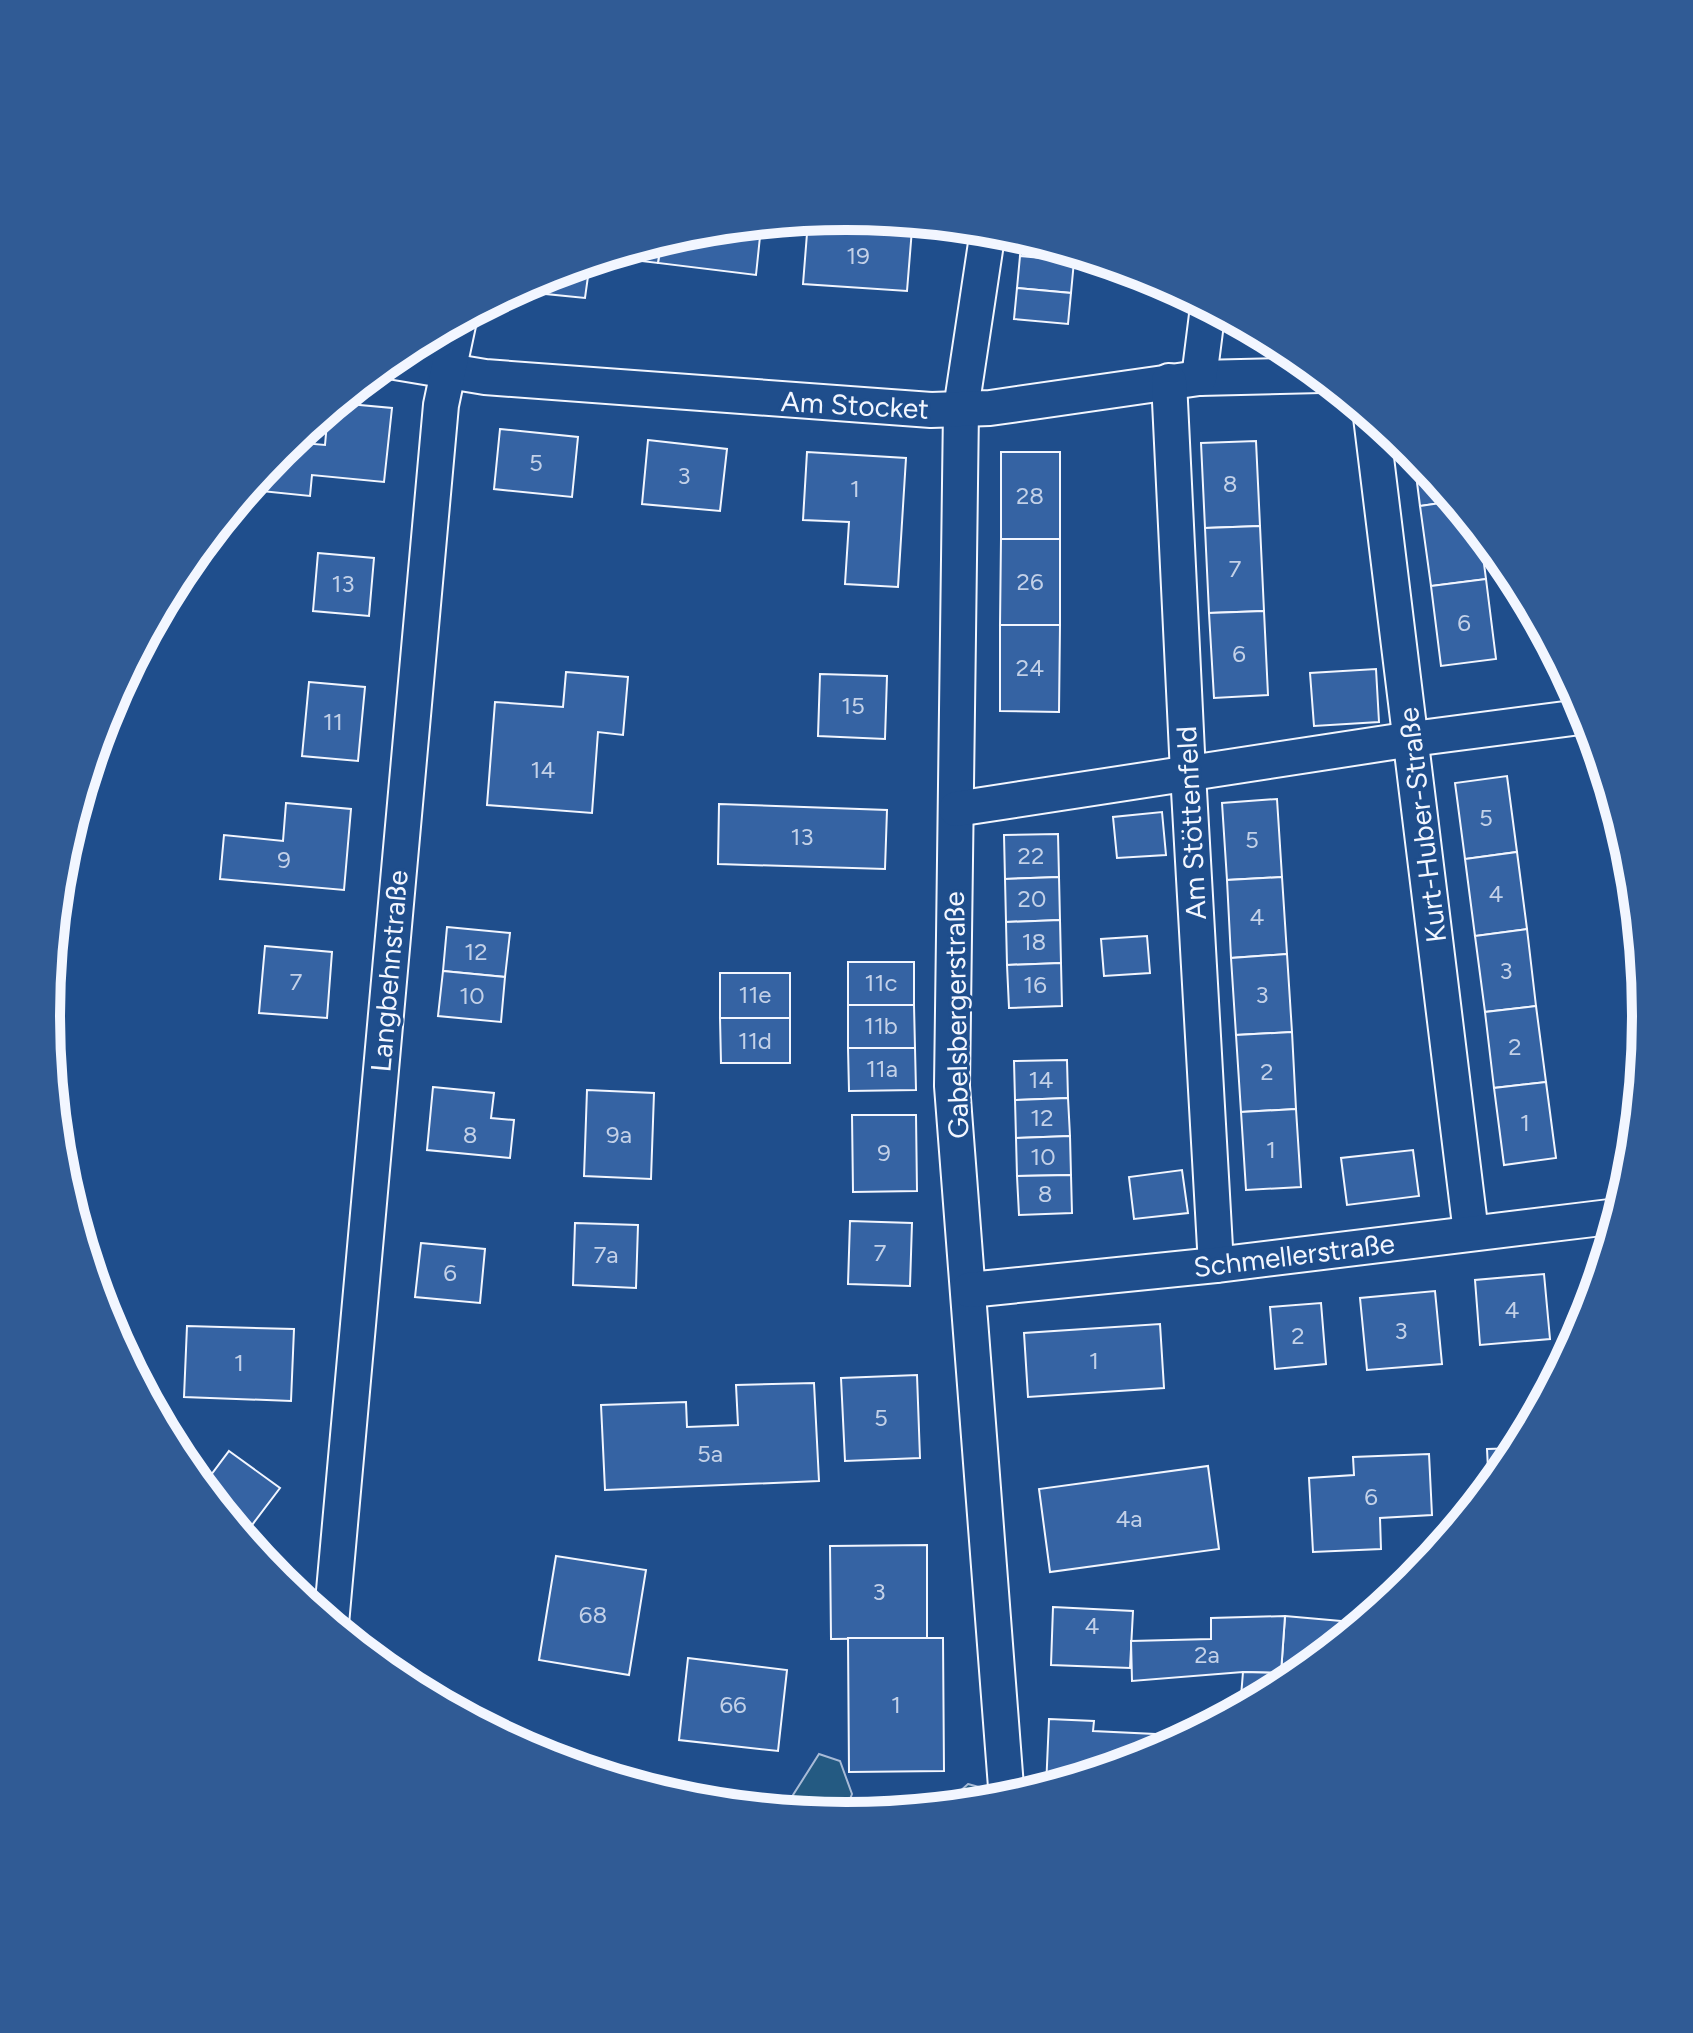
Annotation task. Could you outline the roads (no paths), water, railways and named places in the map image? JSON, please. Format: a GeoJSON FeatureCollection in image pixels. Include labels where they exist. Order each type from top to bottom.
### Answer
{"type":"FeatureCollection","features":[{"type":"Feature","properties":{"kind":"street","name":"Gabelsbergerstraße"},"geometry":{"type":"LineString","coordinates":[[986,243],[961,409],[952,1086],[1006,1787]]}},
{"type":"Feature","properties":{"kind":"street","name":"Am Stöttenfeld"},"geometry":{"type":"LineString","coordinates":[[1205,317],[1184,380],[1188,773],[1216,1265]]}},
{"type":"Feature","properties":{"kind":"street","name":"Langbehnstraße"},"geometry":{"type":"LineString","coordinates":[[332,1611],[439,421],[456,333]]}},
{"type":"Feature","properties":{"kind":"street","name":"Am Stocket"},"geometry":{"type":"LineString","coordinates":[[408,365],[485,377],[931,410],[990,408],[1184,380],[1301,376]]}},
{"type":"Feature","properties":{"kind":"street","name":"Kurt-Huber-Straße"},"geometry":{"type":"LineString","coordinates":[[1373,432],[1471,1233]]}},
{"type":"Feature","properties":{"kind":"street"},"geometry":{"type":"LineString","coordinates":[[956,809],[1412,739],[1574,718]]}},
{"type":"Feature","properties":{"kind":"street","name":"Schmellerstraße"},"geometry":{"type":"LineString","coordinates":[[969,1290],[1216,1265],[1607,1217]]}}]}
